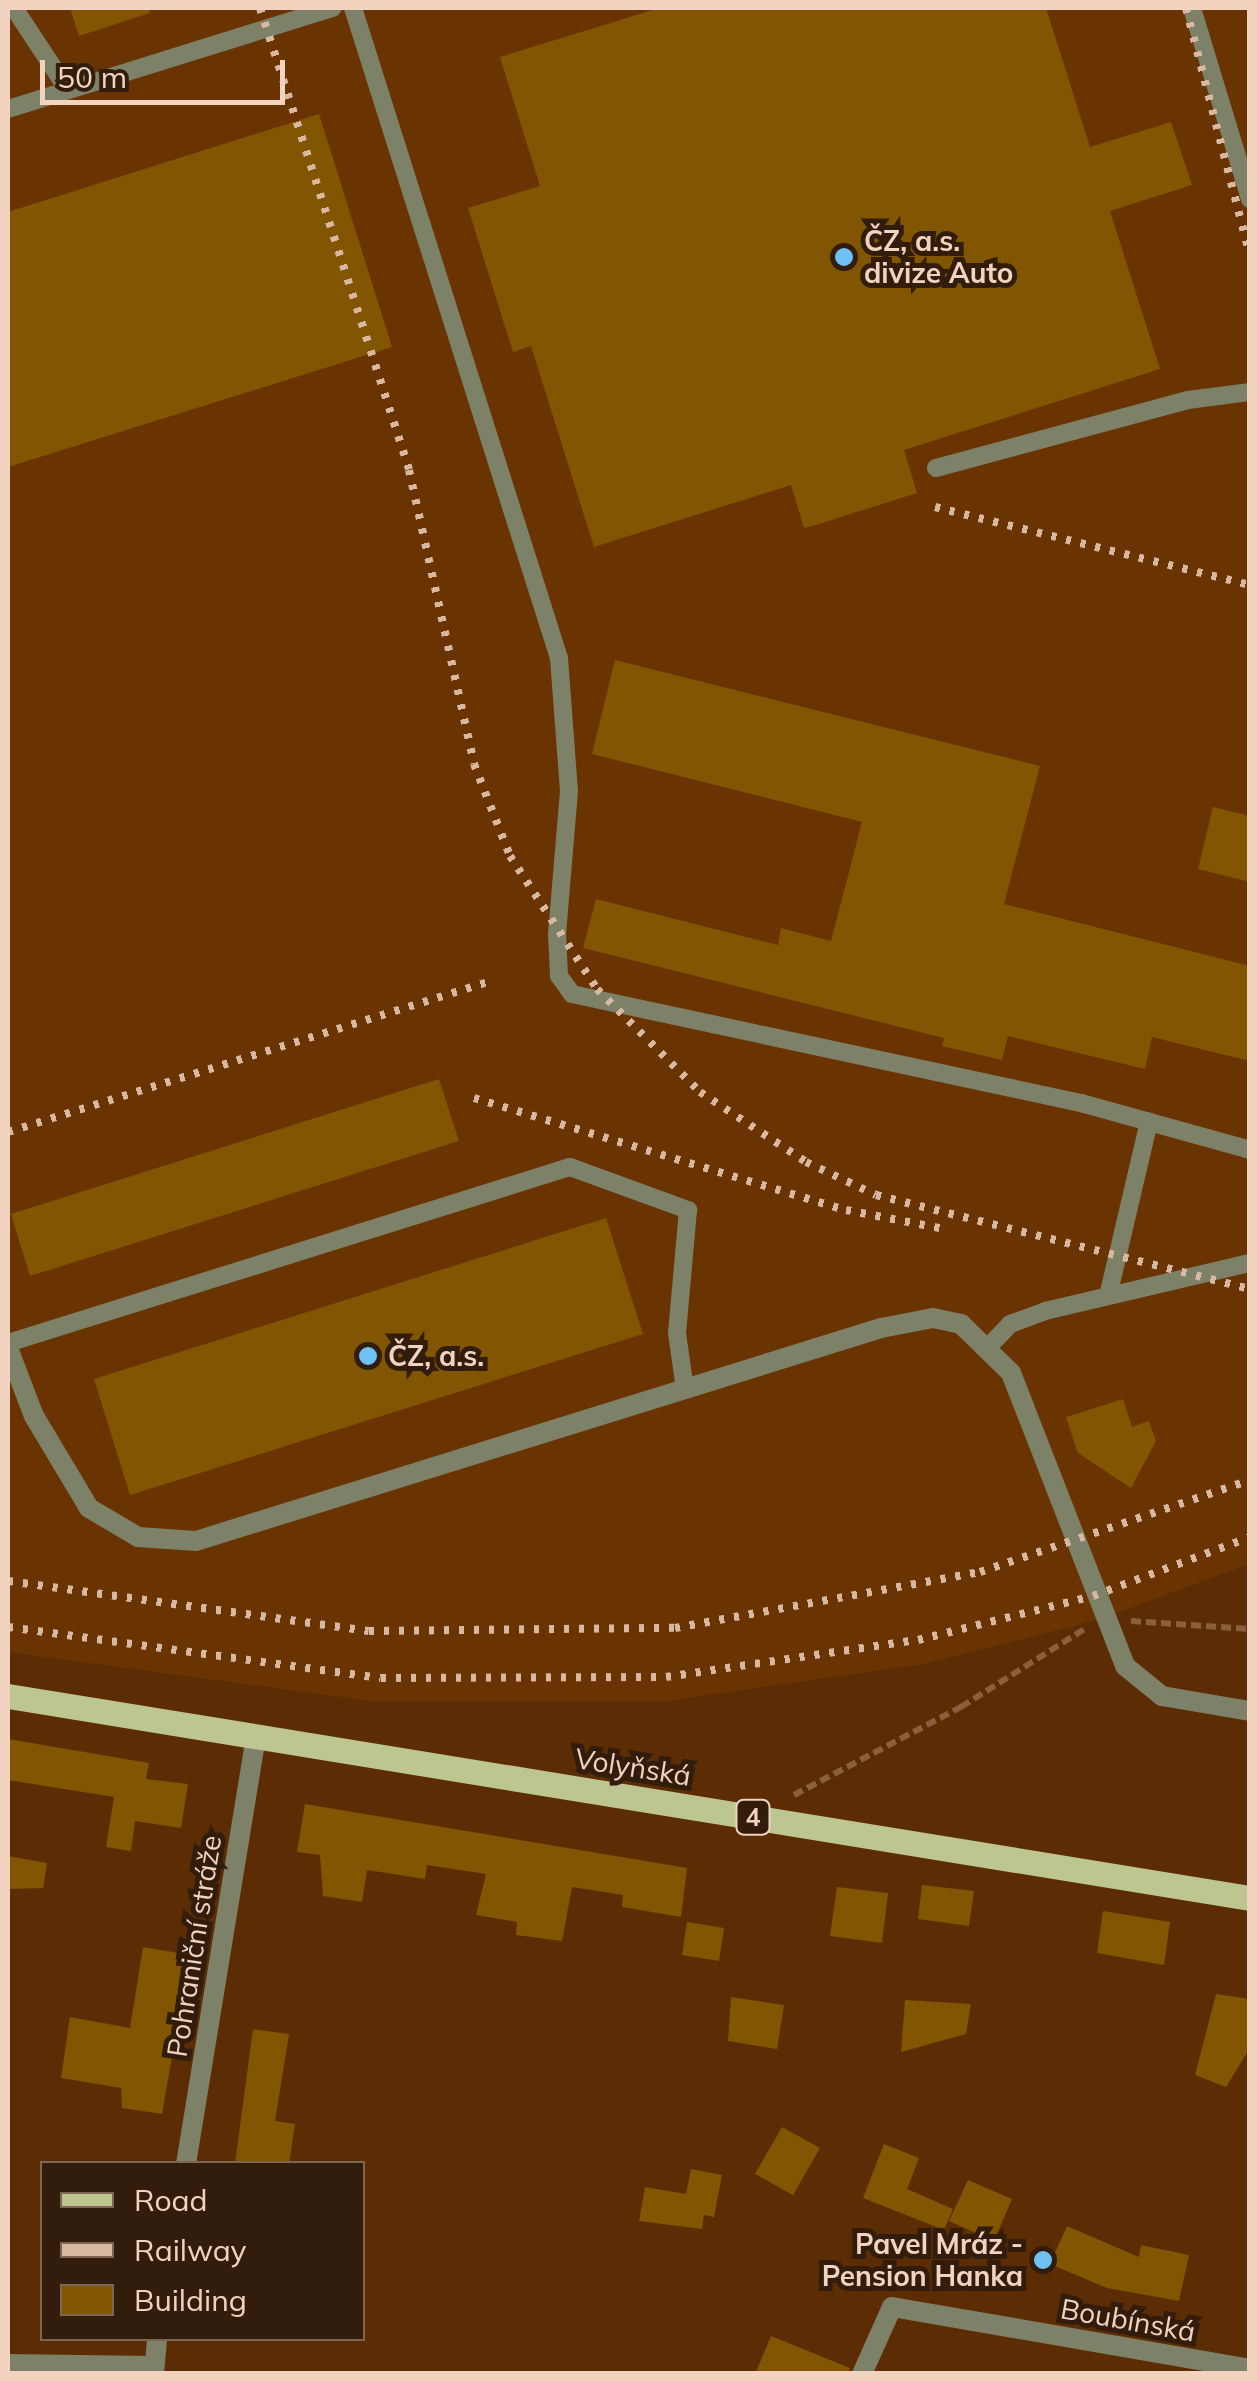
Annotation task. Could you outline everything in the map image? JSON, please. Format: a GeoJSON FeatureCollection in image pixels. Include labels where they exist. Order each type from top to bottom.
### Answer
{"type":"FeatureCollection","features":[{"type":"Feature","properties":{"kind":"main road","name":"Volyňská"},"geometry":{"type":"LineString","coordinates":[[8,1696],[1250,1898]]}},
{"type":"Feature","properties":{"kind":"street"},"geometry":{"type":"LineString","coordinates":[[8,1345],[68,1482],[112,1525],[163,1542],[196,1542],[915,1321],[961,1324],[990,1344],[1011,1373],[1102,1619],[1125,1666],[1162,1696],[1250,1711]]}},
{"type":"Feature","properties":{"kind":"street","name":"Pohraniční stráže"},"geometry":{"type":"LineString","coordinates":[[186,2161],[256,1736]]}},
{"type":"Feature","properties":{"kind":"street","name":"Boubínská"},"geometry":{"type":"LineString","coordinates":[[862,2374],[892,2307],[1250,2369]]}},
{"type":"Feature","properties":{"kind":"street"},"geometry":{"type":"LineString","coordinates":[[8,2364],[153,2370],[157,2341]]}},
{"type":"Feature","properties":{"kind":"lane"},"geometry":{"type":"LineString","coordinates":[[14,8],[68,90]]}},
{"type":"Feature","properties":{"kind":"lane"},"geometry":{"type":"LineString","coordinates":[[8,109],[333,8]]}},
{"type":"Feature","properties":{"kind":"lane"},"geometry":{"type":"LineString","coordinates":[[353,8],[559,658],[569,791],[559,976],[572,994],[616,1010],[1150,1122],[1250,1150]]}},
{"type":"Feature","properties":{"kind":"lane"},"geometry":{"type":"LineString","coordinates":[[1192,8],[1250,199]]}},
{"type":"Feature","properties":{"kind":"lane"},"geometry":{"type":"LineString","coordinates":[[936,468],[1188,400],[1250,392]]}},
{"type":"Feature","properties":{"kind":"lane"},"geometry":{"type":"LineString","coordinates":[[1109,1292],[1150,1122]]}},
{"type":"Feature","properties":{"kind":"lane"},"geometry":{"type":"LineString","coordinates":[[8,1345],[570,1167],[688,1210],[677,1334],[685,1389]]}},
{"type":"Feature","properties":{"kind":"lane"},"geometry":{"type":"LineString","coordinates":[[990,1344],[1010,1324],[1109,1292],[1250,1263]]}},
{"type":"Feature","properties":{"kind":"path"},"geometry":{"type":"LineString","coordinates":[[778,1820],[795,1793],[961,1707],[1102,1619],[1250,1630]]}},
{"type":"Feature","properties":{"kind":"shaded area","name":"ČZ, a.s."},"geometry":{"type":"Polygon","coordinates":[[[8,8],[1249,8],[1249,1564],[1101,1619],[923,1664],[668,1701],[379,1702],[8,1652],[8,8]]]}},
{"type":"Feature","properties":{"kind":"building"},"geometry":{"type":"Polygon","coordinates":[[[70,8],[149,8],[150,13],[79,36],[70,8]]]}},
{"type":"Feature","properties":{"kind":"building","name":"ČZ, a.s. divize Auto"},"geometry":{"type":"Polygon","coordinates":[[[659,8],[1046,8],[1090,147],[1171,122],[1192,185],[1110,211],[1160,369],[904,450],[917,493],[819,524],[804,528],[791,485],[594,547],[531,346],[513,352],[468,208],[540,186],[500,57],[659,8]]]}},
{"type":"Feature","properties":{"kind":"building"},"geometry":{"type":"Polygon","coordinates":[[[319,114],[392,347],[8,467],[8,212],[319,114]]]}},
{"type":"Feature","properties":{"kind":"building"},"geometry":{"type":"Polygon","coordinates":[[[615,660],[1040,766],[1004,904],[1250,966],[1250,1061],[1152,1037],[1145,1069],[1008,1036],[1002,1060],[942,1046],[944,1038],[583,948],[596,899],[778,945],[781,928],[831,941],[862,822],[592,754],[615,660]]]}},
{"type":"Feature","properties":{"kind":"building"},"geometry":{"type":"Polygon","coordinates":[[[1213,807],[1250,816],[1250,882],[1198,869],[1213,807]]]}},
{"type":"Feature","properties":{"kind":"building"},"geometry":{"type":"Polygon","coordinates":[[[439,1079],[459,1141],[30,1276],[11,1214],[439,1079]]]}},
{"type":"Feature","properties":{"kind":"building","name":"ČZ, a.s."},"geometry":{"type":"Polygon","coordinates":[[[606,1218],[643,1334],[130,1495],[94,1379],[606,1218]]]}},
{"type":"Feature","properties":{"kind":"building"},"geometry":{"type":"Polygon","coordinates":[[[1123,1399],[1132,1427],[1149,1421],[1156,1441],[1131,1488],[1078,1453],[1066,1417],[1123,1399]]]}},
{"type":"Feature","properties":{"kind":"building"},"geometry":{"type":"Polygon","coordinates":[[[8,1739],[149,1763],[146,1779],[188,1784],[181,1828],[135,1821],[131,1851],[106,1847],[114,1797],[8,1780],[8,1739]]]}},
{"type":"Feature","properties":{"kind":"building"},"geometry":{"type":"Polygon","coordinates":[[[305,1804],[687,1868],[681,1917],[622,1907],[623,1895],[572,1887],[562,1941],[516,1935],[517,1922],[476,1915],[486,1874],[427,1865],[425,1879],[367,1870],[362,1902],[323,1896],[320,1855],[297,1852],[305,1804]]]}},
{"type":"Feature","properties":{"kind":"building"},"geometry":{"type":"Polygon","coordinates":[[[8,1856],[47,1863],[43,1888],[8,1889],[8,1856]]]}},
{"type":"Feature","properties":{"kind":"building"},"geometry":{"type":"Polygon","coordinates":[[[922,1885],[974,1891],[969,1926],[918,1919],[922,1885]]]}},
{"type":"Feature","properties":{"kind":"building"},"geometry":{"type":"Polygon","coordinates":[[[837,1887],[888,1893],[882,1943],[830,1936],[837,1887]]]}},
{"type":"Feature","properties":{"kind":"building"},"geometry":{"type":"Polygon","coordinates":[[[1103,1911],[1170,1922],[1164,1965],[1097,1953],[1103,1911]]]}},
{"type":"Feature","properties":{"kind":"building"},"geometry":{"type":"Polygon","coordinates":[[[687,1922],[724,1928],[719,1961],[682,1955],[687,1922]]]}},
{"type":"Feature","properties":{"kind":"building"},"geometry":{"type":"Polygon","coordinates":[[[143,1947],[190,1955],[162,2114],[122,2108],[121,2088],[61,2078],[70,2017],[130,2028],[143,1947]]]}},
{"type":"Feature","properties":{"kind":"building"},"geometry":{"type":"Polygon","coordinates":[[[1216,1994],[1250,1999],[1250,2048],[1226,2087],[1195,2075],[1216,1994]]]}},
{"type":"Feature","properties":{"kind":"building"},"geometry":{"type":"Polygon","coordinates":[[[731,1997],[784,2005],[777,2049],[728,2041],[731,1997]]]}},
{"type":"Feature","properties":{"kind":"building"},"geometry":{"type":"Polygon","coordinates":[[[905,2000],[971,2004],[966,2034],[901,2052],[905,2000]]]}},
{"type":"Feature","properties":{"kind":"building"},"geometry":{"type":"Polygon","coordinates":[[[253,2029],[289,2034],[275,2121],[295,2124],[289,2161],[235,2161],[253,2029]]]}},
{"type":"Feature","properties":{"kind":"building"},"geometry":{"type":"Polygon","coordinates":[[[782,2127],[820,2148],[793,2195],[755,2174],[782,2127]]]}},
{"type":"Feature","properties":{"kind":"building"},"geometry":{"type":"Polygon","coordinates":[[[884,2144],[919,2158],[907,2189],[953,2209],[944,2230],[863,2198],[884,2144]]]}},
{"type":"Feature","properties":{"kind":"building"},"geometry":{"type":"Polygon","coordinates":[[[691,2169],[722,2175],[714,2217],[704,2215],[702,2229],[639,2221],[645,2187],[686,2194],[691,2169]]]}},
{"type":"Feature","properties":{"kind":"building"},"geometry":{"type":"Polygon","coordinates":[[[968,2180],[1012,2199],[994,2241],[949,2221],[968,2180]]]}},
{"type":"Feature","properties":{"kind":"building"},"geometry":{"type":"Polygon","coordinates":[[[1067,2226],[1139,2257],[1141,2245],[1189,2255],[1179,2301],[1107,2288],[1050,2264],[1067,2226]]]}},
{"type":"Feature","properties":{"kind":"building"},"geometry":{"type":"Polygon","coordinates":[[[771,2336],[850,2368],[848,2374],[755,2374],[771,2336]]]}},
{"type":"Feature","properties":{"kind":"railway"},"geometry":{"type":"LineString","coordinates":[[260,8],[409,470],[474,764],[510,856],[597,989],[700,1092],[806,1162],[876,1195],[1250,1289]]}},
{"type":"Feature","properties":{"kind":"railway"},"geometry":{"type":"LineString","coordinates":[[1186,8],[1250,255]]}},
{"type":"Feature","properties":{"kind":"railway"},"geometry":{"type":"LineString","coordinates":[[935,507],[1250,585]]}},
{"type":"Feature","properties":{"kind":"railway"},"geometry":{"type":"LineString","coordinates":[[8,1132],[491,981]]}},
{"type":"Feature","properties":{"kind":"railway"},"geometry":{"type":"LineString","coordinates":[[474,1098],[846,1210],[945,1229]]}},
{"type":"Feature","properties":{"kind":"railway"},"geometry":{"type":"LineString","coordinates":[[8,1581],[369,1631],[675,1628],[980,1572],[1250,1480]]}},
{"type":"Feature","properties":{"kind":"railway"},"geometry":{"type":"LineString","coordinates":[[8,1627],[381,1678],[666,1677],[918,1640],[1093,1596],[1250,1537]]}},
{"type":"Feature","properties":{"kind":"place","name":"ČZ, a.s. divize Auto"},"geometry":{"type":"Point","coordinates":[844,257]}},
{"type":"Feature","properties":{"kind":"place","name":"ČZ, a.s."},"geometry":{"type":"Point","coordinates":[368,1356]}},
{"type":"Feature","properties":{"kind":"place","name":"Pavel Mráz - Pension Hanka"},"geometry":{"type":"Point","coordinates":[1043,2260]}}]}
